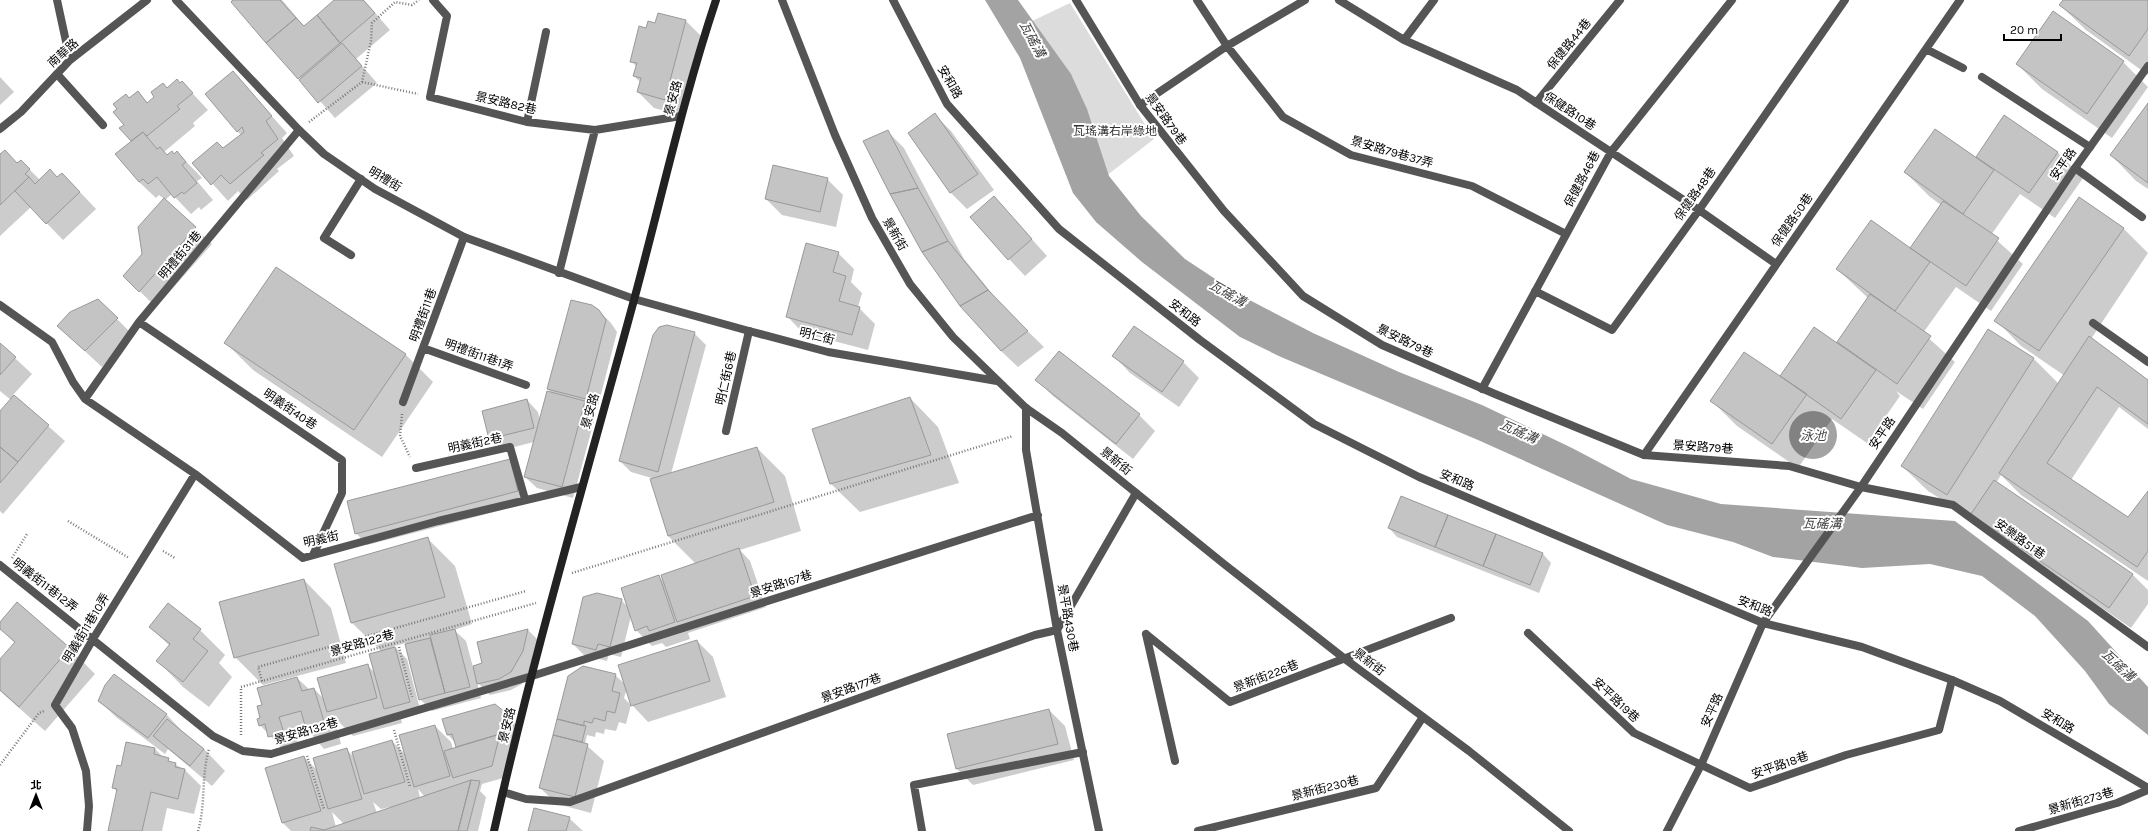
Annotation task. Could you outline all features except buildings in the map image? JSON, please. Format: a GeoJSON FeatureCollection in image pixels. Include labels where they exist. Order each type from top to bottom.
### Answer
{"type":"FeatureCollection","features":[{"type":"Feature","properties":{"kind":"main road","name":"景安路"},"geometry":{"type":"LineString","coordinates":[[494,831],[551,599],[581,486],[634,299],[694,65],[716,0]]}},
{"type":"Feature","properties":{"kind":"street"},"geometry":{"type":"LineString","coordinates":[[57,0],[70,60]]}},
{"type":"Feature","properties":{"kind":"street","name":"南華路"},"geometry":{"type":"LineString","coordinates":[[0,129],[21,112],[70,60],[147,0]]}},
{"type":"Feature","properties":{"kind":"street","name":"明禮街"},"geometry":{"type":"LineString","coordinates":[[176,0],[299,130],[324,154],[375,189],[464,237],[634,299]]}},
{"type":"Feature","properties":{"kind":"street"},"geometry":{"type":"LineString","coordinates":[[430,97],[447,16],[433,0]]}},
{"type":"Feature","properties":{"kind":"street","name":"景新街"},"geometry":{"type":"LineString","coordinates":[[782,0],[835,135],[872,218],[910,284],[953,337],[1026,408],[1062,433],[1224,564],[1345,659],[1469,751],[1569,831]]}},
{"type":"Feature","properties":{"kind":"street","name":"安和路"},"geometry":{"type":"LineString","coordinates":[[893,0],[947,104],[1059,229],[1200,340],[1314,424],[1419,477],[1763,623],[1862,648],[1952,680],[2000,701],[2148,789]]}},
{"type":"Feature","properties":{"kind":"street","name":"景安路79巷"},"geometry":{"type":"LineString","coordinates":[[1076,0],[1140,105],[1224,211],[1303,296],[1382,345],[1482,389],[1644,455],[1789,466],[1861,487]]}},
{"type":"Feature","properties":{"kind":"street","name":"景安路79巷37弄"},"geometry":{"type":"LineString","coordinates":[[1197,0],[1227,46],[1283,117],[1351,156],[1472,186],[1566,234]]}},
{"type":"Feature","properties":{"kind":"street"},"geometry":{"type":"LineString","coordinates":[[1140,105],[1227,46],[1305,0]]}},
{"type":"Feature","properties":{"kind":"street","name":"保健路10巷"},"geometry":{"type":"LineString","coordinates":[[1339,0],[1404,40],[1517,90],[1699,210],[1776,264]]}},
{"type":"Feature","properties":{"kind":"street"},"geometry":{"type":"LineString","coordinates":[[1404,40],[1434,0]]}},
{"type":"Feature","properties":{"kind":"street","name":"保健路44巷"},"geometry":{"type":"LineString","coordinates":[[1536,103],[1620,0]]}},
{"type":"Feature","properties":{"kind":"street","name":"保健路46巷"},"geometry":{"type":"LineString","coordinates":[[1482,389],[1611,152],[1732,0]]}},
{"type":"Feature","properties":{"kind":"street","name":"保健路48巷"},"geometry":{"type":"LineString","coordinates":[[1535,291],[1612,330],[1699,210],[1845,0]]}},
{"type":"Feature","properties":{"kind":"street","name":"保健路50巷"},"geometry":{"type":"LineString","coordinates":[[1644,455],[1960,0]]}},
{"type":"Feature","properties":{"kind":"street"},"geometry":{"type":"LineString","coordinates":[[527,122],[546,32]]}},
{"type":"Feature","properties":{"kind":"street"},"geometry":{"type":"LineString","coordinates":[[1926,49],[1963,68]]}},
{"type":"Feature","properties":{"kind":"street","name":"安平路"},"geometry":{"type":"LineString","coordinates":[[1667,831],[1701,765],[1763,623],[1861,487],[2075,168],[2148,66]]}},
{"type":"Feature","properties":{"kind":"street"},"geometry":{"type":"LineString","coordinates":[[57,74],[103,125]]}},
{"type":"Feature","properties":{"kind":"street"},"geometry":{"type":"LineString","coordinates":[[1982,77],[2090,147]]}},
{"type":"Feature","properties":{"kind":"street","name":"景安路82巷"},"geometry":{"type":"LineString","coordinates":[[430,97],[527,122],[594,130],[681,116]]}},
{"type":"Feature","properties":{"kind":"street","name":"明禮街31巷"},"geometry":{"type":"LineString","coordinates":[[85,399],[140,322],[299,130]]}},
{"type":"Feature","properties":{"kind":"street"},"geometry":{"type":"LineString","coordinates":[[560,273],[594,130]]}},
{"type":"Feature","properties":{"kind":"street"},"geometry":{"type":"LineString","coordinates":[[2075,168],[2142,216]]}},
{"type":"Feature","properties":{"kind":"street"},"geometry":{"type":"LineString","coordinates":[[351,255],[324,238],[361,179]]}},
{"type":"Feature","properties":{"kind":"street","name":"明禮街11巷"},"geometry":{"type":"LineString","coordinates":[[403,402],[464,237]]}},
{"type":"Feature","properties":{"kind":"street","name":"明仁街"},"geometry":{"type":"LineString","coordinates":[[634,299],[828,352],[997,381]]}},
{"type":"Feature","properties":{"kind":"street"},"geometry":{"type":"LineString","coordinates":[[0,305],[52,342],[73,382],[85,399]]}},
{"type":"Feature","properties":{"kind":"street","name":"明義街40巷"},"geometry":{"type":"LineString","coordinates":[[140,322],[342,460],[342,493],[313,555]]}},
{"type":"Feature","properties":{"kind":"street"},"geometry":{"type":"LineString","coordinates":[[2093,323],[2148,362]]}},
{"type":"Feature","properties":{"kind":"street","name":"明仁街6巷"},"geometry":{"type":"LineString","coordinates":[[726,431],[749,331]]}},
{"type":"Feature","properties":{"kind":"street","name":"明禮街11巷1弄"},"geometry":{"type":"LineString","coordinates":[[423,348],[526,385]]}},
{"type":"Feature","properties":{"kind":"street","name":"明義街"},"geometry":{"type":"LineString","coordinates":[[85,399],[195,474],[303,558],[525,499],[581,486]]}},
{"type":"Feature","properties":{"kind":"street","name":"景平路430巷"},"geometry":{"type":"LineString","coordinates":[[1026,408],[1026,450],[1057,630],[1098,831]]}},
{"type":"Feature","properties":{"kind":"street","name":"明義街2巷"},"geometry":{"type":"LineString","coordinates":[[416,468],[510,447],[525,499]]}},
{"type":"Feature","properties":{"kind":"street","name":"明義街11巷10弄"},"geometry":{"type":"LineString","coordinates":[[55,705],[93,639],[195,474]]}},
{"type":"Feature","properties":{"kind":"street","name":"安樂路51巷"},"geometry":{"type":"LineString","coordinates":[[1861,487],[1953,505],[2148,647]]}},
{"type":"Feature","properties":{"kind":"street"},"geometry":{"type":"LineString","coordinates":[[1057,630],[1136,493]]}},
{"type":"Feature","properties":{"kind":"street","name":"景安路167巷"},"geometry":{"type":"LineString","coordinates":[[532,676],[1038,515]]}},
{"type":"Feature","properties":{"kind":"street","name":"明義街11巷12弄"},"geometry":{"type":"LineString","coordinates":[[2,567],[93,639]]}},
{"type":"Feature","properties":{"kind":"street"},"geometry":{"type":"LineString","coordinates":[[1345,659],[1451,618]]}},
{"type":"Feature","properties":{"kind":"street","name":"景安路177巷"},"geometry":{"type":"LineString","coordinates":[[503,792],[526,798],[570,802],[1020,640],[1057,630]]}},
{"type":"Feature","properties":{"kind":"street","name":"景新街226巷"},"geometry":{"type":"LineString","coordinates":[[1175,761],[1146,634],[1230,702],[1345,659]]}},
{"type":"Feature","properties":{"kind":"street","name":"安平路19巷"},"geometry":{"type":"LineString","coordinates":[[1528,634],[1634,733],[1701,765]]}},
{"type":"Feature","properties":{"kind":"street","name":"景安路132巷"},"geometry":{"type":"LineString","coordinates":[[93,639],[213,736],[243,752],[271,754],[532,676]]}},
{"type":"Feature","properties":{"kind":"street","name":"安平路18巷"},"geometry":{"type":"LineString","coordinates":[[1701,765],[1750,788],[1846,755],[1939,730],[1952,680]]}},
{"type":"Feature","properties":{"kind":"street"},"geometry":{"type":"LineString","coordinates":[[55,705],[72,728],[86,772],[89,806],[87,831]]}},
{"type":"Feature","properties":{"kind":"street","name":"景新街230巷"},"geometry":{"type":"LineString","coordinates":[[1198,831],[1376,788],[1423,717]]}},
{"type":"Feature","properties":{"kind":"street"},"geometry":{"type":"LineString","coordinates":[[922,831],[914,785],[1083,752]]}},
{"type":"Feature","properties":{"kind":"street","name":"景新街273巷"},"geometry":{"type":"LineString","coordinates":[[2019,831],[2117,803],[2148,789]]}},
{"type":"Feature","properties":{"kind":"path"},"geometry":{"type":"LineString","coordinates":[[299,130],[362,82],[371,41],[372,24],[395,2],[412,5],[419,0]]}},
{"type":"Feature","properties":{"kind":"path"},"geometry":{"type":"LineString","coordinates":[[362,82],[430,97]]}},
{"type":"Feature","properties":{"kind":"path"},"geometry":{"type":"LineString","coordinates":[[403,402],[400,436],[416,468]]}},
{"type":"Feature","properties":{"kind":"path"},"geometry":{"type":"LineString","coordinates":[[558,577],[1025,432]]}},
{"type":"Feature","properties":{"kind":"path"},"geometry":{"type":"LineString","coordinates":[[68,521],[139,564]]}},
{"type":"Feature","properties":{"kind":"path"},"geometry":{"type":"LineString","coordinates":[[2,567],[27,534]]}},
{"type":"Feature","properties":{"kind":"path"},"geometry":{"type":"LineString","coordinates":[[262,680],[258,666],[526,590]]}},
{"type":"Feature","properties":{"kind":"path","name":"景安路122巷"},"geometry":{"type":"LineString","coordinates":[[243,752],[241,731],[241,687],[551,599]]}},
{"type":"Feature","properties":{"kind":"path"},"geometry":{"type":"LineString","coordinates":[[399,646],[416,711]]}},
{"type":"Feature","properties":{"kind":"path"},"geometry":{"type":"LineString","coordinates":[[0,765],[39,713],[55,705]]}},
{"type":"Feature","properties":{"kind":"path"},"geometry":{"type":"LineString","coordinates":[[390,719],[410,787]]}},
{"type":"Feature","properties":{"kind":"path"},"geometry":{"type":"LineString","coordinates":[[198,831],[203,815],[205,763],[213,736]]}},
{"type":"Feature","properties":{"kind":"path"},"geometry":{"type":"LineString","coordinates":[[304,744],[324,809]]}},
{"type":"Feature","properties":{"kind":"green space","name":"瓦瑤溝右岸綠地"},"geometry":{"type":"Polygon","coordinates":[[[1070,3],[1154,139],[1106,176],[1028,23],[1070,3]]]}},
{"type":"Feature","properties":{"kind":"water","name":"瓦磘溝"},"geometry":{"type":"Polygon","coordinates":[[[985,0],[1018,0],[1071,74],[1087,109],[1109,176],[1141,216],[1185,259],[1238,294],[1313,333],[1399,372],[1482,405],[1572,448],[1631,479],[1721,504],[1955,521],[2088,621],[2148,687],[2148,735],[2109,704],[2085,671],[2035,616],[1982,576],[1930,564],[1862,568],[1773,557],[1733,542],[1667,525],[1478,440],[1281,357],[1240,337],[1142,262],[1096,222],[1073,193],[1020,58],[985,0]]]}},
{"type":"Feature","properties":{"kind":"water","name":"泳池"},"geometry":{"type":"Polygon","coordinates":[[[1808,411],[1818,411],[1827,415],[1833,421],[1837,430],[1837,440],[1833,449],[1827,455],[1818,459],[1808,459],[1799,455],[1793,449],[1789,440],[1789,430],[1793,421],[1799,415],[1808,411]]]}}]}
